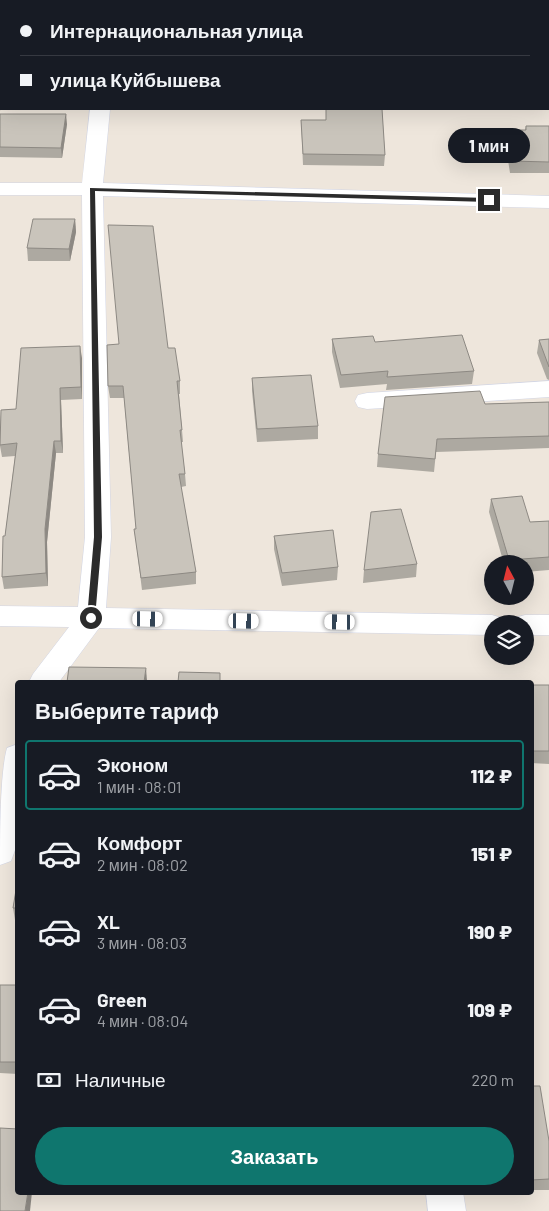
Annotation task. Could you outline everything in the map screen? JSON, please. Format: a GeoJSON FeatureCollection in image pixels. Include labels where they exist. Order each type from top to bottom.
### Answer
{"type":"FeatureCollection","features":[{"type":"Feature","properties":{"kind":"street"},"geometry":{"type":"LineString","coordinates":[[44,680],[91,618],[98,537],[92,189],[100,110]]}},
{"type":"Feature","properties":{"kind":"street"},"geometry":{"type":"LineString","coordinates":[[0,189],[92,189],[549,202]]}},
{"type":"Feature","properties":{"kind":"street"},"geometry":{"type":"LineString","coordinates":[[367,401],[549,389]]}},
{"type":"Feature","properties":{"kind":"street"},"geometry":{"type":"LineString","coordinates":[[0,616],[484,624]]}},
{"type":"Feature","properties":{"kind":"street"},"geometry":{"type":"LineString","coordinates":[[534,625],[549,625]]}},
{"type":"Feature","properties":{"kind":"street"},"geometry":{"type":"LineString","coordinates":[[0,852],[15,772]]}},
{"type":"Feature","properties":{"kind":"street"},"geometry":{"type":"LineString","coordinates":[[444,1195],[447,1211]]}},
{"type":"Feature","properties":{"kind":"building"},"geometry":{"type":"Polygon","coordinates":[[[326,110],[382,110],[385,155],[303,154],[301,120],[326,120],[326,110]]]}},
{"type":"Feature","properties":{"kind":"building"},"geometry":{"type":"Polygon","coordinates":[[[0,114],[66,114],[61,148],[0,147],[0,114]]]}},
{"type":"Feature","properties":{"kind":"building"},"geometry":{"type":"Polygon","coordinates":[[[526,126],[549,126],[549,162],[511,161],[506,130],[526,130],[526,126]]]}},
{"type":"Feature","properties":{"kind":"building"},"geometry":{"type":"Polygon","coordinates":[[[33,219],[75,219],[69,249],[27,248],[33,219]]]}},
{"type":"Feature","properties":{"kind":"building"},"geometry":{"type":"Polygon","coordinates":[[[108,225],[153,226],[168,348],[175,348],[180,381],[177,381],[185,474],[179,474],[196,572],[141,578],[134,529],[136,529],[123,386],[108,386],[107,345],[119,344],[108,225]]]}},
{"type":"Feature","properties":{"kind":"building"},"geometry":{"type":"Polygon","coordinates":[[[462,335],[474,371],[387,377],[388,371],[341,375],[332,339],[373,336],[375,342],[462,335]]]}},
{"type":"Feature","properties":{"kind":"building"},"geometry":{"type":"Polygon","coordinates":[[[549,339],[549,367],[539,340],[549,339]]]}},
{"type":"Feature","properties":{"kind":"building"},"geometry":{"type":"Polygon","coordinates":[[[80,346],[81,387],[60,388],[61,441],[54,441],[45,529],[46,573],[2,577],[3,536],[5,536],[17,443],[0,445],[1,410],[16,409],[21,348],[80,346]]]}},
{"type":"Feature","properties":{"kind":"building"},"geometry":{"type":"Polygon","coordinates":[[[311,375],[318,426],[257,429],[252,378],[311,375]]]}},
{"type":"Feature","properties":{"kind":"building"},"geometry":{"type":"Polygon","coordinates":[[[480,391],[485,404],[549,402],[549,436],[437,439],[435,459],[378,454],[385,397],[480,391]]]}},
{"type":"Feature","properties":{"kind":"building"},"geometry":{"type":"Polygon","coordinates":[[[522,496],[530,522],[549,521],[549,557],[534,558],[534,555],[508,555],[491,499],[522,496]]]}},
{"type":"Feature","properties":{"kind":"building"},"geometry":{"type":"Polygon","coordinates":[[[401,509],[417,564],[364,570],[371,512],[401,509]]]}},
{"type":"Feature","properties":{"kind":"building"},"geometry":{"type":"Polygon","coordinates":[[[333,530],[338,567],[282,573],[274,536],[333,530]]]}},
{"type":"Feature","properties":{"kind":"building"},"geometry":{"type":"Polygon","coordinates":[[[69,667],[146,668],[144,680],[67,680],[69,667]]]}},
{"type":"Feature","properties":{"kind":"building"},"geometry":{"type":"Polygon","coordinates":[[[179,672],[220,673],[220,680],[178,680],[179,672]]]}},
{"type":"Feature","properties":{"kind":"building"},"geometry":{"type":"Polygon","coordinates":[[[534,685],[549,685],[549,751],[534,751],[534,685]]]}},
{"type":"Feature","properties":{"kind":"building"},"geometry":{"type":"Polygon","coordinates":[[[0,985],[15,985],[15,1062],[0,1062],[0,985]]]}},
{"type":"Feature","properties":{"kind":"building"},"geometry":{"type":"Polygon","coordinates":[[[534,1086],[540,1086],[549,1141],[549,1179],[534,1180],[534,1086]]]}},
{"type":"Feature","properties":{"kind":"building"},"geometry":{"type":"Polygon","coordinates":[[[0,1128],[15,1129],[15,1195],[28,1195],[25,1211],[0,1211],[0,1128]]]}},
{"type":"Feature","properties":{"kind":"route"},"geometry":{"type":"LineString","coordinates":[[91,618],[98,537],[92,189],[489,200]]}}]}
